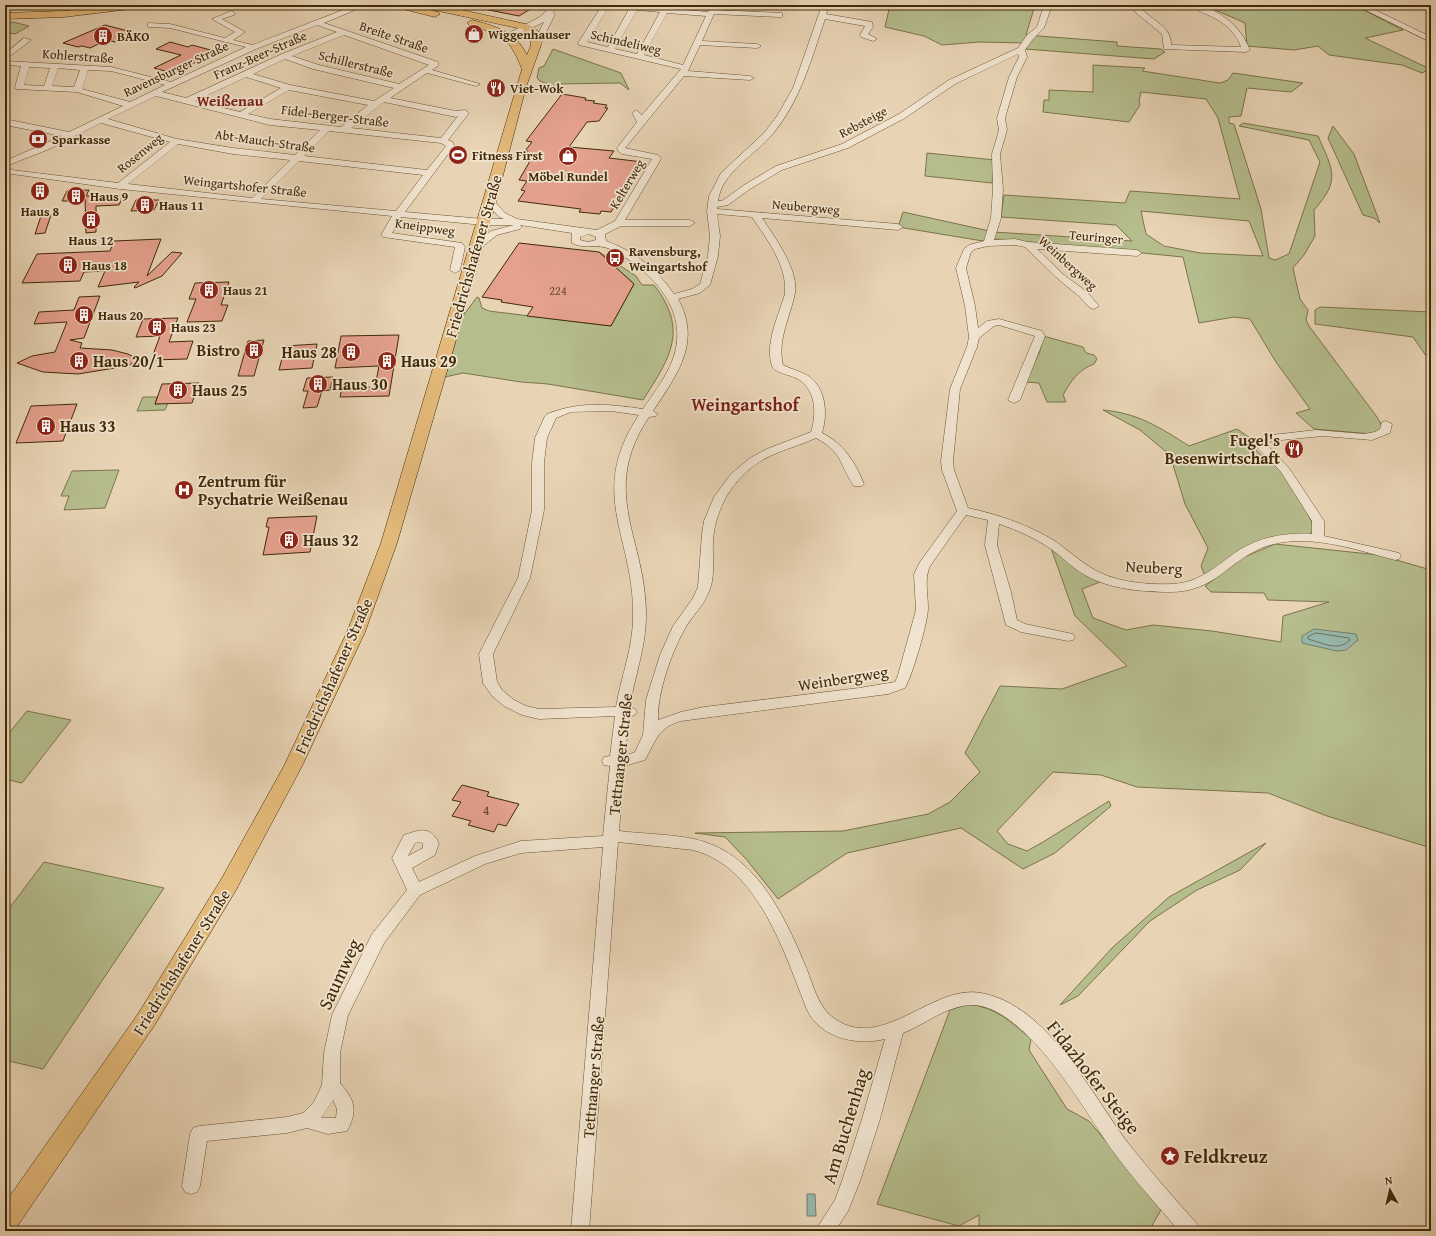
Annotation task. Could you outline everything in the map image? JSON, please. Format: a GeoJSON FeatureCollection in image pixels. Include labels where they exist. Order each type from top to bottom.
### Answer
{"type":"FeatureCollection","features":[{"type":"Feature","properties":{"kind":"main road"},"geometry":{"type":"LineString","coordinates":[[43,15],[122,5]]}},
{"type":"Feature","properties":{"kind":"main road"},"geometry":{"type":"LineString","coordinates":[[5,16],[64,14],[138,5]]}},
{"type":"Feature","properties":{"kind":"main road"},"geometry":{"type":"LineString","coordinates":[[398,5],[472,24],[507,36],[517,44],[522,51],[527,68]]}},
{"type":"Feature","properties":{"kind":"main road"},"geometry":{"type":"LineString","coordinates":[[425,5],[526,27],[534,32],[536,36],[536,45]]}},
{"type":"Feature","properties":{"kind":"main road","name":"Friedrichshafener Straße"},"geometry":{"type":"LineString","coordinates":[[5,1223],[146,1020],[229,884],[293,766],[356,632],[389,543],[474,250],[490,202],[527,68],[536,45]]}},
{"type":"Feature","properties":{"kind":"street","name":"Ravensburger Straße"},"geometry":{"type":"LineString","coordinates":[[5,164],[71,136],[171,84],[253,47],[362,5]]}},
{"type":"Feature","properties":{"kind":"street"},"geometry":{"type":"LineString","coordinates":[[604,5],[634,8],[654,7],[664,11],[713,10],[779,15]]}},
{"type":"Feature","properties":{"kind":"street","name":"Schindeliweg"},"geometry":{"type":"LineString","coordinates":[[604,5],[582,43],[639,57],[684,71],[750,78]]}},
{"type":"Feature","properties":{"kind":"street"},"geometry":{"type":"LineString","coordinates":[[671,298],[696,291],[705,285],[713,256],[715,236],[712,208],[714,196],[724,175],[767,135],[781,117],[797,88],[826,5]]}},
{"type":"Feature","properties":{"kind":"street"},"geometry":{"type":"LineString","coordinates":[[988,243],[996,218],[998,189],[996,154],[1003,130],[1001,118],[1013,77],[1023,57],[1021,50],[1027,40],[1040,28],[1048,5]]}},
{"type":"Feature","properties":{"kind":"street"},"geometry":{"type":"LineString","coordinates":[[1134,5],[1141,15],[1166,32],[1168,38],[1167,47],[1246,50],[1241,34],[1237,30],[1218,17],[1193,5]]}},
{"type":"Feature","properties":{"kind":"street"},"geometry":{"type":"LineString","coordinates":[[1359,5],[1431,40]]}},
{"type":"Feature","properties":{"kind":"street"},"geometry":{"type":"LineString","coordinates":[[507,36],[536,24],[554,8]]}},
{"type":"Feature","properties":{"kind":"street"},"geometry":{"type":"LineString","coordinates":[[508,22],[531,20],[554,8]]}},
{"type":"Feature","properties":{"kind":"street"},"geometry":{"type":"LineString","coordinates":[[536,45],[552,15],[554,8]]}},
{"type":"Feature","properties":{"kind":"street"},"geometry":{"type":"LineString","coordinates":[[610,50],[634,8]]}},
{"type":"Feature","properties":{"kind":"street","name":"Kelterweg"},"geometry":{"type":"LineString","coordinates":[[599,238],[619,223],[627,206],[657,159],[655,157],[622,151],[621,148],[662,94],[684,71],[713,10]]}},
{"type":"Feature","properties":{"kind":"street"},"geometry":{"type":"LineString","coordinates":[[639,57],[664,11]]}},
{"type":"Feature","properties":{"kind":"street"},"geometry":{"type":"LineString","coordinates":[[226,40],[241,32],[216,19],[231,13]]}},
{"type":"Feature","properties":{"kind":"street"},"geometry":{"type":"LineString","coordinates":[[823,16],[869,24],[869,27],[864,35],[873,39]]}},
{"type":"Feature","properties":{"kind":"street","name":"Breite Straße"},"geometry":{"type":"LineString","coordinates":[[318,22],[435,64],[427,68]]}},
{"type":"Feature","properties":{"kind":"street"},"geometry":{"type":"LineString","coordinates":[[151,25],[170,26],[253,47]]}},
{"type":"Feature","properties":{"kind":"street","name":"Franz-Beer-Straße"},"geometry":{"type":"LineString","coordinates":[[187,101],[285,56],[344,32]]}},
{"type":"Feature","properties":{"kind":"street"},"geometry":{"type":"LineString","coordinates":[[5,58],[27,40]]}},
{"type":"Feature","properties":{"kind":"street"},"geometry":{"type":"LineString","coordinates":[[697,43],[757,46]]}},
{"type":"Feature","properties":{"kind":"street","name":"Rebsteige"},"geometry":{"type":"LineString","coordinates":[[712,208],[725,203],[747,187],[779,168],[845,146],[902,116],[952,82],[1021,50]]}},
{"type":"Feature","properties":{"kind":"street","name":"Schillerstraße"},"geometry":{"type":"LineString","coordinates":[[285,56],[316,67],[400,87]]}},
{"type":"Feature","properties":{"kind":"street","name":"Kohlerstraße"},"geometry":{"type":"LineString","coordinates":[[5,64],[111,69],[171,84]]}},
{"type":"Feature","properties":{"kind":"street"},"geometry":{"type":"LineString","coordinates":[[25,65],[19,87],[77,90],[130,105]]}},
{"type":"Feature","properties":{"kind":"street"},"geometry":{"type":"LineString","coordinates":[[47,89],[55,66]]}},
{"type":"Feature","properties":{"kind":"street"},"geometry":{"type":"LineString","coordinates":[[77,90],[85,67]]}},
{"type":"Feature","properties":{"kind":"street"},"geometry":{"type":"LineString","coordinates":[[342,131],[375,104],[427,68],[476,84]]}},
{"type":"Feature","properties":{"kind":"street"},"geometry":{"type":"LineString","coordinates":[[246,74],[288,87],[375,104]]}},
{"type":"Feature","properties":{"kind":"street"},"geometry":{"type":"LineString","coordinates":[[240,115],[288,87]]}},
{"type":"Feature","properties":{"kind":"street","name":"Fidel-Berger-Straße"},"geometry":{"type":"LineString","coordinates":[[155,93],[270,122],[443,142]]}},
{"type":"Feature","properties":{"kind":"street"},"geometry":{"type":"LineString","coordinates":[[383,99],[456,114],[465,113],[443,142],[450,144],[450,146],[399,213]]}},
{"type":"Feature","properties":{"kind":"street"},"geometry":{"type":"LineString","coordinates":[[636,113],[641,122]]}},
{"type":"Feature","properties":{"kind":"street","name":"Abt-Mauch-Straße"},"geometry":{"type":"LineString","coordinates":[[101,120],[176,141],[294,159],[429,173]]}},
{"type":"Feature","properties":{"kind":"street"},"geometry":{"type":"LineString","coordinates":[[5,122],[37,127],[71,136]]}},
{"type":"Feature","properties":{"kind":"street"},"geometry":{"type":"LineString","coordinates":[[254,201],[294,159],[326,129]]}},
{"type":"Feature","properties":{"kind":"street","name":"Rosenweg"},"geometry":{"type":"LineString","coordinates":[[120,186],[176,141]]}},
{"type":"Feature","properties":{"kind":"street","name":"Weingartshofer Straße"},"geometry":{"type":"LineString","coordinates":[[5,169],[10,172],[254,201],[399,213],[483,222]]}},
{"type":"Feature","properties":{"kind":"street"},"geometry":{"type":"LineString","coordinates":[[490,202],[502,215],[520,225]]}},
{"type":"Feature","properties":{"kind":"street","name":"Neubergweg"},"geometry":{"type":"LineString","coordinates":[[712,208],[755,215],[898,227]]}},
{"type":"Feature","properties":{"kind":"street","name":"Kneippweg"},"geometry":{"type":"LineString","coordinates":[[399,213],[386,235],[459,245],[460,247],[455,270]]}},
{"type":"Feature","properties":{"kind":"street"},"geometry":{"type":"LineString","coordinates":[[650,736],[652,726],[651,710],[663,666],[680,626],[702,594],[706,576],[710,520],[715,506],[735,475],[743,467],[767,453],[816,434],[820,425],[821,415],[813,387],[804,378],[778,367],[776,362],[777,342],[790,292],[790,284],[777,248],[755,215]]}},
{"type":"Feature","properties":{"kind":"street"},"geometry":{"type":"LineString","coordinates":[[483,222],[492,226],[520,225],[578,234],[589,231],[599,238],[590,245],[580,244],[574,241],[578,234]]}},
{"type":"Feature","properties":{"kind":"street","name":"Kelterweg"},"geometry":{"type":"LineString","coordinates":[[619,223],[690,223]]}},
{"type":"Feature","properties":{"kind":"street"},"geometry":{"type":"LineString","coordinates":[[474,250],[494,233],[520,225]]}},
{"type":"Feature","properties":{"kind":"street","name":"Tettnanger Straße"},"geometry":{"type":"LineString","coordinates":[[580,1231],[604,955],[611,839],[613,761],[626,712],[640,620],[638,581],[622,511],[619,476],[628,443],[649,413],[674,367],[682,348],[683,326],[677,307],[652,274],[638,262],[599,238]]}},
{"type":"Feature","properties":{"kind":"street","name":"Weinbergweg"},"geometry":{"type":"LineString","coordinates":[[613,761],[633,760],[640,756],[657,726],[665,721],[680,717],[704,712],[859,693],[900,685],[905,675],[922,610],[920,574],[924,566],[963,511],[948,470],[947,461],[954,388],[972,346],[974,337],[970,306],[961,268],[967,251],[972,247],[988,243],[1015,242],[1028,244],[1061,277],[1083,294],[1094,306]]}},
{"type":"Feature","properties":{"kind":"street","name":"Teuringer"},"geometry":{"type":"LineString","coordinates":[[1028,244],[1137,253]]}},
{"type":"Feature","properties":{"kind":"street"},"geometry":{"type":"LineString","coordinates":[[974,337],[991,323],[999,322],[1038,333],[1040,336],[1037,348],[1017,388],[1014,400]]}},
{"type":"Feature","properties":{"kind":"street"},"geometry":{"type":"LineString","coordinates":[[626,712],[539,714],[522,710],[503,698],[490,684],[486,654],[524,578],[538,510],[538,462],[541,438],[551,416],[570,409],[611,408],[649,413]]}},
{"type":"Feature","properties":{"kind":"street"},"geometry":{"type":"LineString","coordinates":[[1318,538],[1318,521],[1285,470],[1261,445],[1267,438],[1309,433],[1325,432],[1368,438],[1386,431],[1386,424]]}},
{"type":"Feature","properties":{"kind":"street"},"geometry":{"type":"LineString","coordinates":[[816,434],[837,446],[850,465],[858,484]]}},
{"type":"Feature","properties":{"kind":"street","name":"Neuberg"},"geometry":{"type":"LineString","coordinates":[[963,511],[1013,524],[1042,538],[1092,574],[1112,582],[1170,588],[1202,583],[1234,559],[1265,542],[1276,540],[1318,538],[1395,556]]}},
{"type":"Feature","properties":{"kind":"street"},"geometry":{"type":"LineString","coordinates":[[994,518],[991,545],[1011,622],[1021,628],[1068,638]]}},
{"type":"Feature","properties":{"kind":"street","name":"Saumweg"},"geometry":{"type":"LineString","coordinates":[[308,1120],[320,1107],[331,1086],[332,1053],[340,1016],[378,939],[401,907],[415,891],[480,860],[521,847],[611,839]]}},
{"type":"Feature","properties":{"kind":"street","name":"Fidazhofer Steige"},"geometry":{"type":"LineString","coordinates":[[611,839],[684,842],[707,848],[723,856],[757,887],[772,910],[815,1010],[820,1017],[837,1029],[859,1034],[877,1034],[896,1029],[955,1000],[971,998],[996,1004],[1018,1017],[1053,1053],[1076,1082],[1114,1139],[1191,1231]]}},
{"type":"Feature","properties":{"kind":"street"},"geometry":{"type":"LineString","coordinates":[[404,866],[415,891]]}},
{"type":"Feature","properties":{"kind":"street","name":"Am Buchenhag"},"geometry":{"type":"LineString","coordinates":[[824,1231],[842,1205],[851,1182],[871,1119],[896,1029]]}},
{"type":"Feature","properties":{"kind":"street"},"geometry":{"type":"LineString","coordinates":[[191,1186],[199,1134],[288,1125],[308,1120],[316,1126],[330,1127],[341,1125],[346,1117],[346,1107],[340,1094],[331,1086]]}},
{"type":"Feature","properties":{"kind":"green space"},"geometry":{"type":"Polygon","coordinates":[[[890,5],[1035,5],[1026,35],[1117,42],[1117,46],[1161,49],[1165,52],[1154,59],[1025,49],[1024,43],[980,42],[942,45],[924,36],[885,27],[890,5]]]}},
{"type":"Feature","properties":{"kind":"green space"},"geometry":{"type":"Polygon","coordinates":[[[1204,5],[1354,5],[1403,30],[1365,38],[1430,69],[1422,73],[1402,65],[1329,55],[1318,46],[1294,50],[1247,46],[1245,23],[1204,5]]]}},
{"type":"Feature","properties":{"kind":"green space"},"geometry":{"type":"Polygon","coordinates":[[[13,22],[29,26],[15,34],[5,32],[5,24],[13,22]]]}},
{"type":"Feature","properties":{"kind":"green space"},"geometry":{"type":"Polygon","coordinates":[[[553,49],[621,73],[629,90],[620,83],[557,84],[551,89],[550,85],[540,81],[537,78],[539,68],[544,66],[553,49]]]}},
{"type":"Feature","properties":{"kind":"green space"},"geometry":{"type":"Polygon","coordinates":[[[1093,65],[1145,68],[1142,71],[1220,83],[1228,80],[1233,73],[1303,83],[1291,92],[1247,88],[1241,116],[1229,117],[1229,123],[1234,124],[1261,209],[1269,258],[1275,260],[1289,254],[1320,162],[1309,140],[1239,126],[1243,123],[1318,136],[1328,158],[1332,174],[1331,182],[1323,200],[1314,210],[1315,236],[1304,255],[1293,268],[1300,299],[1308,310],[1306,320],[1309,326],[1377,417],[1382,426],[1379,432],[1372,434],[1314,429],[1296,413],[1310,409],[1276,362],[1250,319],[1234,317],[1199,323],[1183,257],[999,239],[983,241],[898,227],[903,212],[994,232],[1132,241],[1116,225],[1001,217],[1004,195],[1125,203],[1130,191],[1240,199],[1218,118],[1206,99],[1141,92],[1139,101],[1140,105],[1129,122],[1043,112],[1044,100],[1049,100],[1049,90],[1093,92],[1093,65]],[[1141,211],[1146,234],[1164,246],[1200,253],[1263,256],[1249,221],[1141,211]]]}},
{"type":"Feature","properties":{"kind":"green space"},"geometry":{"type":"Polygon","coordinates":[[[1333,126],[1354,154],[1380,223],[1374,218],[1363,215],[1328,138],[1333,126]]]}},
{"type":"Feature","properties":{"kind":"green space"},"geometry":{"type":"Polygon","coordinates":[[[927,153],[995,160],[992,183],[925,176],[927,153]]]}},
{"type":"Feature","properties":{"kind":"green space"},"geometry":{"type":"Polygon","coordinates":[[[599,252],[636,276],[642,285],[654,285],[665,301],[671,316],[673,330],[672,344],[668,357],[643,400],[548,384],[521,382],[463,373],[445,377],[463,316],[477,297],[479,298],[482,308],[489,311],[611,326],[634,284],[599,252]]]}},
{"type":"Feature","properties":{"kind":"green space"},"geometry":{"type":"Polygon","coordinates":[[[1320,307],[1431,312],[1431,363],[1413,337],[1315,324],[1315,310],[1320,307]]]}},
{"type":"Feature","properties":{"kind":"green space"},"geometry":{"type":"Polygon","coordinates":[[[1043,336],[1083,347],[1086,353],[1094,355],[1097,359],[1094,364],[1084,369],[1072,381],[1063,395],[1066,402],[1047,402],[1039,383],[1025,382],[1040,351],[1043,336]]]}},
{"type":"Feature","properties":{"kind":"green space"},"geometry":{"type":"Polygon","coordinates":[[[143,397],[157,397],[155,404],[168,403],[165,410],[137,411],[143,397]]]}},
{"type":"Feature","properties":{"kind":"green space"},"geometry":{"type":"Polygon","coordinates":[[[1103,410],[1127,414],[1149,422],[1189,446],[1237,429],[1256,442],[1252,446],[1269,463],[1285,470],[1315,528],[1307,537],[1272,537],[1250,545],[1205,576],[1201,566],[1208,548],[1185,504],[1170,455],[1140,430],[1103,410]]]}},
{"type":"Feature","properties":{"kind":"green space"},"geometry":{"type":"Polygon","coordinates":[[[119,470],[105,508],[64,510],[69,496],[61,496],[72,471],[119,470]]]}},
{"type":"Feature","properties":{"kind":"green space"},"geometry":{"type":"Polygon","coordinates":[[[1275,544],[1379,555],[1431,570],[1431,848],[1327,816],[1268,793],[1137,787],[1101,775],[1053,772],[997,831],[1008,844],[1027,851],[1109,801],[1111,806],[1055,853],[1023,869],[961,828],[847,853],[778,899],[746,859],[725,837],[695,833],[843,831],[928,814],[950,802],[980,772],[965,753],[1000,686],[1062,689],[1127,666],[1075,616],[1051,548],[1100,582],[1082,589],[1093,618],[1126,630],[1153,625],[1212,631],[1281,642],[1283,616],[1329,602],[1268,600],[1264,593],[1211,592],[1205,586],[1242,558],[1275,544]]]}},
{"type":"Feature","properties":{"kind":"green space"},"geometry":{"type":"Polygon","coordinates":[[[27,711],[71,720],[22,783],[5,779],[5,738],[27,711]]]}},
{"type":"Feature","properties":{"kind":"green space"},"geometry":{"type":"Polygon","coordinates":[[[1266,843],[1240,870],[1197,890],[1150,921],[1078,996],[1060,1005],[1112,948],[1169,897],[1266,843]]]}},
{"type":"Feature","properties":{"kind":"green space"},"geometry":{"type":"Polygon","coordinates":[[[44,862],[164,888],[43,1069],[5,1060],[5,914],[44,862]]]}},
{"type":"Feature","properties":{"kind":"green space"},"geometry":{"type":"Polygon","coordinates":[[[969,1004],[988,1009],[1003,1016],[1031,1039],[1029,1050],[1067,1109],[1089,1121],[1162,1208],[1149,1231],[979,1231],[979,1215],[959,1226],[877,1204],[950,1010],[969,1004]]]}},
{"type":"Feature","properties":{"kind":"water"},"geometry":{"type":"Polygon","coordinates":[[[1314,629],[1356,634],[1358,640],[1346,650],[1337,651],[1302,643],[1302,636],[1314,629]]]}},
{"type":"Feature","properties":{"kind":"water"},"geometry":{"type":"Polygon","coordinates":[[[807,1194],[815,1194],[816,1216],[807,1216],[807,1194]]]}},
{"type":"Feature","properties":{"kind":"building"},"geometry":{"type":"Polygon","coordinates":[[[484,5],[537,5],[519,16],[484,9],[484,5]]]}},
{"type":"Feature","properties":{"kind":"building","name":"BÄKO"},"geometry":{"type":"Polygon","coordinates":[[[105,25],[136,33],[115,42],[107,40],[90,48],[82,46],[78,47],[63,43],[105,25]]]}},
{"type":"Feature","properties":{"kind":"building"},"geometry":{"type":"Polygon","coordinates":[[[170,42],[188,47],[192,45],[218,52],[172,73],[154,68],[181,55],[156,49],[170,42]]]}},
{"type":"Feature","properties":{"kind":"building","name":"Möbel Rundel"},"geometry":{"type":"Polygon","coordinates":[[[562,94],[586,98],[585,100],[595,101],[593,103],[607,105],[605,108],[608,108],[599,121],[587,122],[569,147],[614,151],[609,158],[643,162],[611,212],[601,211],[600,214],[579,212],[581,209],[518,201],[525,191],[521,190],[527,181],[519,180],[530,161],[522,160],[528,151],[525,151],[532,142],[526,141],[562,94]]]}},
{"type":"Feature","properties":{"kind":"building"},"geometry":{"type":"Polygon","coordinates":[[[89,190],[86,196],[124,195],[119,205],[96,206],[96,232],[86,233],[85,198],[84,201],[62,201],[67,191],[89,190]]]}},
{"type":"Feature","properties":{"kind":"building","name":"Haus 11"},"geometry":{"type":"Polygon","coordinates":[[[136,200],[159,200],[154,210],[131,211],[136,200]]]}},
{"type":"Feature","properties":{"kind":"building"},"geometry":{"type":"Polygon","coordinates":[[[51,215],[45,233],[35,234],[41,216],[51,215]]]}},
{"type":"Feature","properties":{"kind":"building"},"geometry":{"type":"Polygon","coordinates":[[[161,239],[147,276],[172,252],[182,253],[162,276],[135,288],[134,287],[139,282],[98,287],[105,271],[84,272],[80,281],[22,283],[37,254],[110,251],[114,241],[161,239]]]}},
{"type":"Feature","properties":{"kind":"building"},"geometry":{"type":"Polygon","coordinates":[[[519,243],[599,252],[634,284],[611,326],[527,316],[533,307],[501,302],[502,300],[482,297],[519,243]]]}},
{"type":"Feature","properties":{"kind":"building"},"geometry":{"type":"Polygon","coordinates":[[[229,282],[221,305],[228,305],[222,321],[187,322],[196,299],[189,299],[195,283],[229,282]]]}},
{"type":"Feature","properties":{"kind":"building"},"geometry":{"type":"Polygon","coordinates":[[[100,296],[84,338],[70,340],[82,343],[80,348],[112,350],[128,354],[140,360],[127,366],[78,374],[43,372],[17,363],[32,356],[55,352],[67,322],[34,324],[39,312],[74,310],[79,297],[100,296]]]}},
{"type":"Feature","properties":{"kind":"building"},"geometry":{"type":"Polygon","coordinates":[[[178,318],[169,342],[193,341],[187,359],[151,360],[160,336],[136,337],[143,319],[178,318]]]}},
{"type":"Feature","properties":{"kind":"building"},"geometry":{"type":"Polygon","coordinates":[[[399,335],[389,396],[340,397],[342,388],[375,387],[379,366],[335,368],[341,336],[399,335]]]}},
{"type":"Feature","properties":{"kind":"building"},"geometry":{"type":"Polygon","coordinates":[[[264,340],[254,376],[238,376],[248,341],[264,340]]]}},
{"type":"Feature","properties":{"kind":"building"},"geometry":{"type":"Polygon","coordinates":[[[317,344],[312,368],[279,370],[285,346],[317,344]]]}},
{"type":"Feature","properties":{"kind":"building"},"geometry":{"type":"Polygon","coordinates":[[[333,377],[330,390],[322,391],[317,407],[303,408],[308,391],[303,391],[307,378],[333,377]]]}},
{"type":"Feature","properties":{"kind":"building","name":"Haus 25"},"geometry":{"type":"Polygon","coordinates":[[[199,383],[192,403],[155,404],[162,384],[199,383]]]}},
{"type":"Feature","properties":{"kind":"building","name":"Haus 33"},"geometry":{"type":"Polygon","coordinates":[[[77,404],[63,441],[16,443],[31,406],[77,404]]]}},
{"type":"Feature","properties":{"kind":"building","name":"Haus 32"},"geometry":{"type":"Polygon","coordinates":[[[317,516],[310,552],[263,555],[269,527],[266,527],[268,518],[317,516]]]}},
{"type":"Feature","properties":{"kind":"building"},"geometry":{"type":"Polygon","coordinates":[[[462,785],[489,792],[487,796],[519,804],[506,826],[498,824],[494,832],[468,825],[471,821],[452,816],[461,802],[452,800],[462,785]]]}},
{"type":"Feature","properties":{"kind":"place","name":"Wiggenhauser"},"geometry":{"type":"Point","coordinates":[474,34]}},
{"type":"Feature","properties":{"kind":"place","name":"BÄKO"},"geometry":{"type":"Point","coordinates":[103,36]}},
{"type":"Feature","properties":{"kind":"place","name":"Viet-Wok"},"geometry":{"type":"Point","coordinates":[496,88]}},
{"type":"Feature","properties":{"kind":"place","name":"Sparkasse"},"geometry":{"type":"Point","coordinates":[38,139]}},
{"type":"Feature","properties":{"kind":"place","name":"Fitness First"},"geometry":{"type":"Point","coordinates":[458,155]}},
{"type":"Feature","properties":{"kind":"place","name":"Möbel Rundel"},"geometry":{"type":"Point","coordinates":[568,156]}},
{"type":"Feature","properties":{"kind":"place","name":"Haus 8"},"geometry":{"type":"Point","coordinates":[40,191]}},
{"type":"Feature","properties":{"kind":"place","name":"Haus 9"},"geometry":{"type":"Point","coordinates":[76,196]}},
{"type":"Feature","properties":{"kind":"place","name":"Haus 11"},"geometry":{"type":"Point","coordinates":[145,205]}},
{"type":"Feature","properties":{"kind":"place","name":"Haus 12"},"geometry":{"type":"Point","coordinates":[91,220]}},
{"type":"Feature","properties":{"kind":"place","name":"Ravensburg, Weingartshof"},"geometry":{"type":"Point","coordinates":[615,258]}},
{"type":"Feature","properties":{"kind":"place","name":"Haus 18"},"geometry":{"type":"Point","coordinates":[68,265]}},
{"type":"Feature","properties":{"kind":"place","name":"Haus 21"},"geometry":{"type":"Point","coordinates":[209,290]}},
{"type":"Feature","properties":{"kind":"place","name":"Haus 20"},"geometry":{"type":"Point","coordinates":[84,315]}},
{"type":"Feature","properties":{"kind":"place","name":"Haus 23"},"geometry":{"type":"Point","coordinates":[157,327]}},
{"type":"Feature","properties":{"kind":"place","name":"Bistro"},"geometry":{"type":"Point","coordinates":[254,350]}},
{"type":"Feature","properties":{"kind":"place","name":"Haus 28"},"geometry":{"type":"Point","coordinates":[351,352]}},
{"type":"Feature","properties":{"kind":"place","name":"Haus 20/1"},"geometry":{"type":"Point","coordinates":[79,361]}},
{"type":"Feature","properties":{"kind":"place","name":"Haus 29"},"geometry":{"type":"Point","coordinates":[387,361]}},
{"type":"Feature","properties":{"kind":"place","name":"Haus 30"},"geometry":{"type":"Point","coordinates":[318,384]}},
{"type":"Feature","properties":{"kind":"place","name":"Haus 25"},"geometry":{"type":"Point","coordinates":[178,390]}},
{"type":"Feature","properties":{"kind":"place","name":"Haus 33"},"geometry":{"type":"Point","coordinates":[46,426]}},
{"type":"Feature","properties":{"kind":"place","name":"Fugel's Besenwirtschaft"},"geometry":{"type":"Point","coordinates":[1294,449]}},
{"type":"Feature","properties":{"kind":"place","name":"Zentrum für Psychatrie Weißenau"},"geometry":{"type":"Point","coordinates":[184,490]}},
{"type":"Feature","properties":{"kind":"place","name":"Haus 32"},"geometry":{"type":"Point","coordinates":[289,540]}},
{"type":"Feature","properties":{"kind":"place","name":"Feldkreuz"},"geometry":{"type":"Point","coordinates":[1170,1156]}},
{"type":"Feature","properties":{"kind":"district","name":"Weißenau"},"geometry":{"type":"Point","coordinates":[230,100]}},
{"type":"Feature","properties":{"kind":"district","name":"Weingartshof"},"geometry":{"type":"Point","coordinates":[745,404]}}]}
